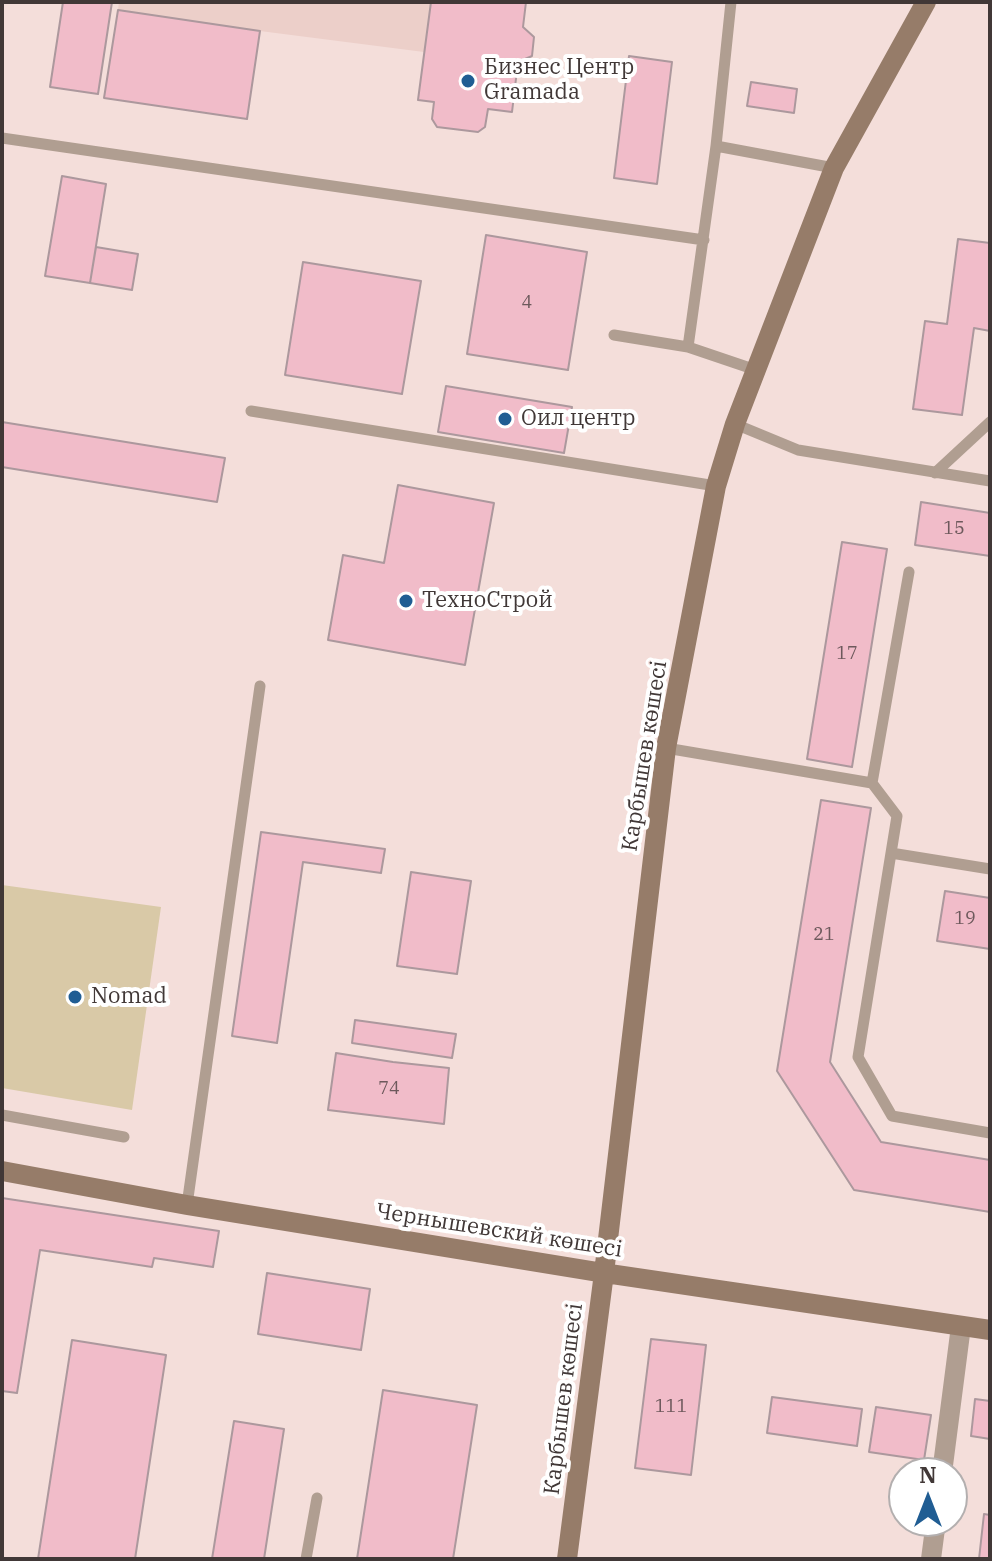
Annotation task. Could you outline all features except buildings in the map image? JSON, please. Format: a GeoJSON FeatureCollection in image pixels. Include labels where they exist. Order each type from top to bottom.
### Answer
{"type":"FeatureCollection","features":[{"type":"Feature","properties":{"kind":"main road","name":"Карбышев көшесі"},"geometry":{"type":"LineString","coordinates":[[567,1559],[666,748],[716,486],[735,424],[834,168],[926,2]]}},
{"type":"Feature","properties":{"kind":"main road","name":"Чернышевский көшесі"},"geometry":{"type":"LineString","coordinates":[[2,1171],[187,1205],[604,1273],[990,1330]]}},
{"type":"Feature","properties":{"kind":"street"},"geometry":{"type":"LineString","coordinates":[[944,1457],[961,1326]]}},
{"type":"Feature","properties":{"kind":"street"},"geometry":{"type":"LineString","coordinates":[[931,1559],[934,1537]]}},
{"type":"Feature","properties":{"kind":"lane"},"geometry":{"type":"LineString","coordinates":[[688,347],[716,146],[731,2]]}},
{"type":"Feature","properties":{"kind":"lane"},"geometry":{"type":"LineString","coordinates":[[2,138],[704,240]]}},
{"type":"Feature","properties":{"kind":"lane"},"geometry":{"type":"LineString","coordinates":[[716,146],[834,168]]}},
{"type":"Feature","properties":{"kind":"lane"},"geometry":{"type":"LineString","coordinates":[[614,335],[688,347],[756,370]]}},
{"type":"Feature","properties":{"kind":"lane"},"geometry":{"type":"LineString","coordinates":[[251,411],[716,486]]}},
{"type":"Feature","properties":{"kind":"lane"},"geometry":{"type":"LineString","coordinates":[[935,473],[990,422]]}},
{"type":"Feature","properties":{"kind":"lane"},"geometry":{"type":"LineString","coordinates":[[735,424],[798,450],[990,481]]}},
{"type":"Feature","properties":{"kind":"lane"},"geometry":{"type":"LineString","coordinates":[[872,783],[909,572]]}},
{"type":"Feature","properties":{"kind":"lane"},"geometry":{"type":"LineString","coordinates":[[187,1205],[260,686]]}},
{"type":"Feature","properties":{"kind":"lane"},"geometry":{"type":"LineString","coordinates":[[666,748],[872,783],[897,816],[858,1057],[892,1116],[990,1133]]}},
{"type":"Feature","properties":{"kind":"lane"},"geometry":{"type":"LineString","coordinates":[[891,853],[990,869]]}},
{"type":"Feature","properties":{"kind":"lane"},"geometry":{"type":"LineString","coordinates":[[2,1115],[124,1137]]}},
{"type":"Feature","properties":{"kind":"lane"},"geometry":{"type":"LineString","coordinates":[[306,1559],[317,1498]]}},
{"type":"Feature","properties":{"kind":"shaded area"},"geometry":{"type":"Polygon","coordinates":[[[119,2],[431,2],[424,52],[118,10],[119,2]]]}},
{"type":"Feature","properties":{"kind":"shaded area","name":"Nomad"},"geometry":{"type":"Polygon","coordinates":[[[2,885],[161,907],[132,1110],[2,1088],[2,885]]]}},
{"type":"Feature","properties":{"kind":"place","name":"Бизнес Центр Gramada"},"geometry":{"type":"Point","coordinates":[468,81]}},
{"type":"Feature","properties":{"kind":"place","name":"Оил центр"},"geometry":{"type":"Point","coordinates":[505,419]}},
{"type":"Feature","properties":{"kind":"place","name":"ТехноСтрой"},"geometry":{"type":"Point","coordinates":[406,601]}},
{"type":"Feature","properties":{"kind":"place","name":"Nomad"},"geometry":{"type":"Point","coordinates":[75,997]}}]}
